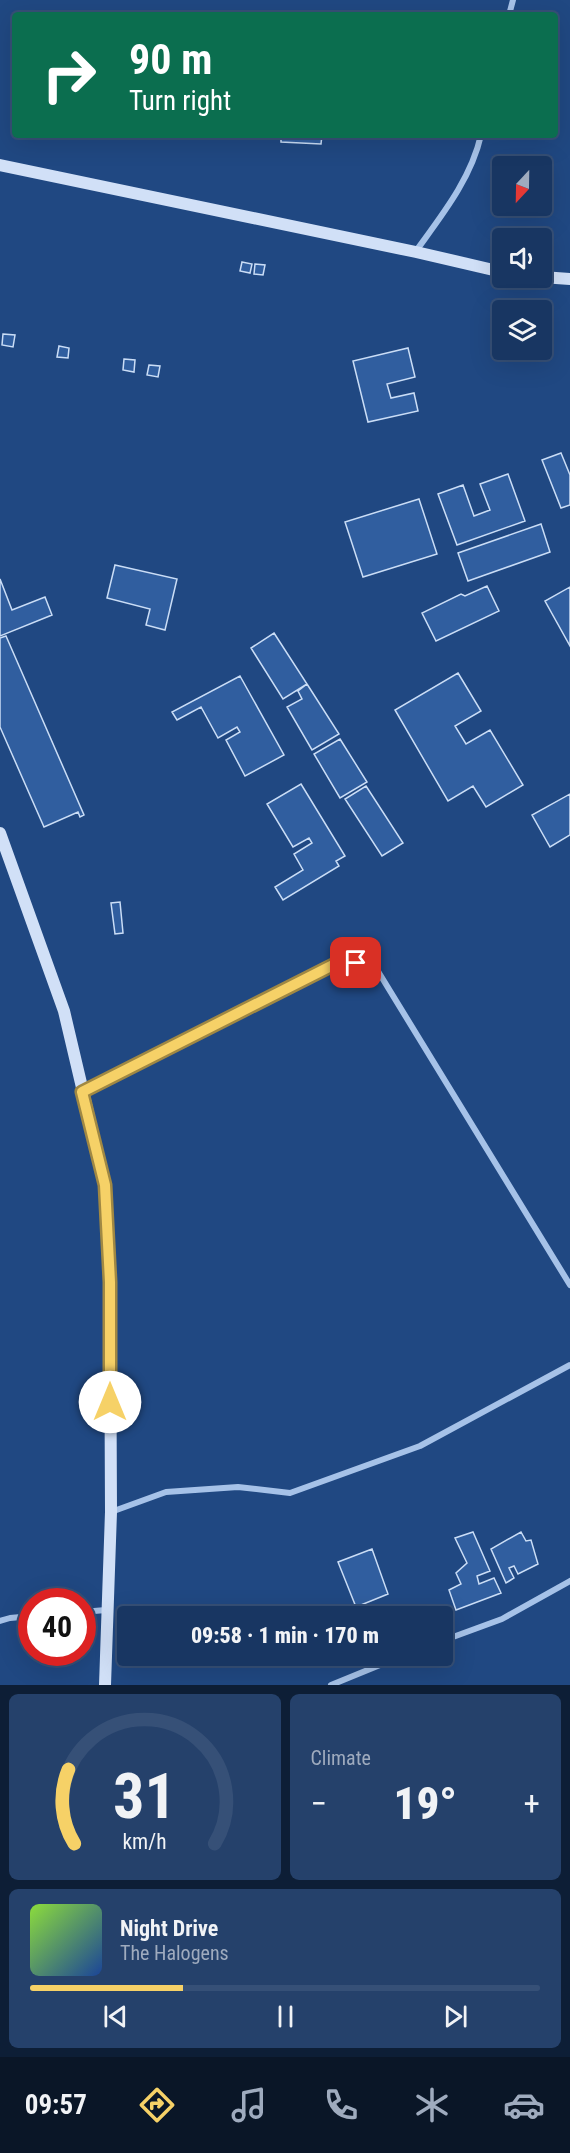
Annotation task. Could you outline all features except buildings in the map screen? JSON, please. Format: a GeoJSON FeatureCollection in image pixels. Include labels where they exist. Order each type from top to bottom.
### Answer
{"type":"FeatureCollection","features":[{"type":"Feature","properties":{"kind":"street"},"geometry":{"type":"LineString","coordinates":[[416,252],[454,199],[478,148],[480,138]]}},
{"type":"Feature","properties":{"kind":"street"},"geometry":{"type":"LineString","coordinates":[[0,165],[492,270]]}},
{"type":"Feature","properties":{"kind":"street"},"geometry":{"type":"LineString","coordinates":[[552,278],[570,279]]}},
{"type":"Feature","properties":{"kind":"street"},"geometry":{"type":"LineString","coordinates":[[0,833],[64,1011],[105,1185],[110,1282],[111,1512],[105,1685]]}},
{"type":"Feature","properties":{"kind":"street"},"geometry":{"type":"LineString","coordinates":[[82,1092],[335,964],[356,963],[376,968],[570,1285]]}},
{"type":"Feature","properties":{"kind":"street"},"geometry":{"type":"LineString","coordinates":[[111,1512],[166,1492],[238,1487],[290,1493],[420,1446],[570,1365]]}},
{"type":"Feature","properties":{"kind":"street"},"geometry":{"type":"LineString","coordinates":[[453,1637],[502,1619],[570,1581]]}},
{"type":"Feature","properties":{"kind":"street"},"geometry":{"type":"LineString","coordinates":[[96,1611],[106,1610]]}},
{"type":"Feature","properties":{"kind":"street"},"geometry":{"type":"LineString","coordinates":[[0,1621],[18,1617]]}},
{"type":"Feature","properties":{"kind":"street"},"geometry":{"type":"LineString","coordinates":[[331,1685],[378,1666]]}},
{"type":"Feature","properties":{"kind":"route"},"geometry":{"type":"LineString","coordinates":[[110,1402],[110,1282],[105,1185],[82,1092],[335,964],[356,963]]}}]}
